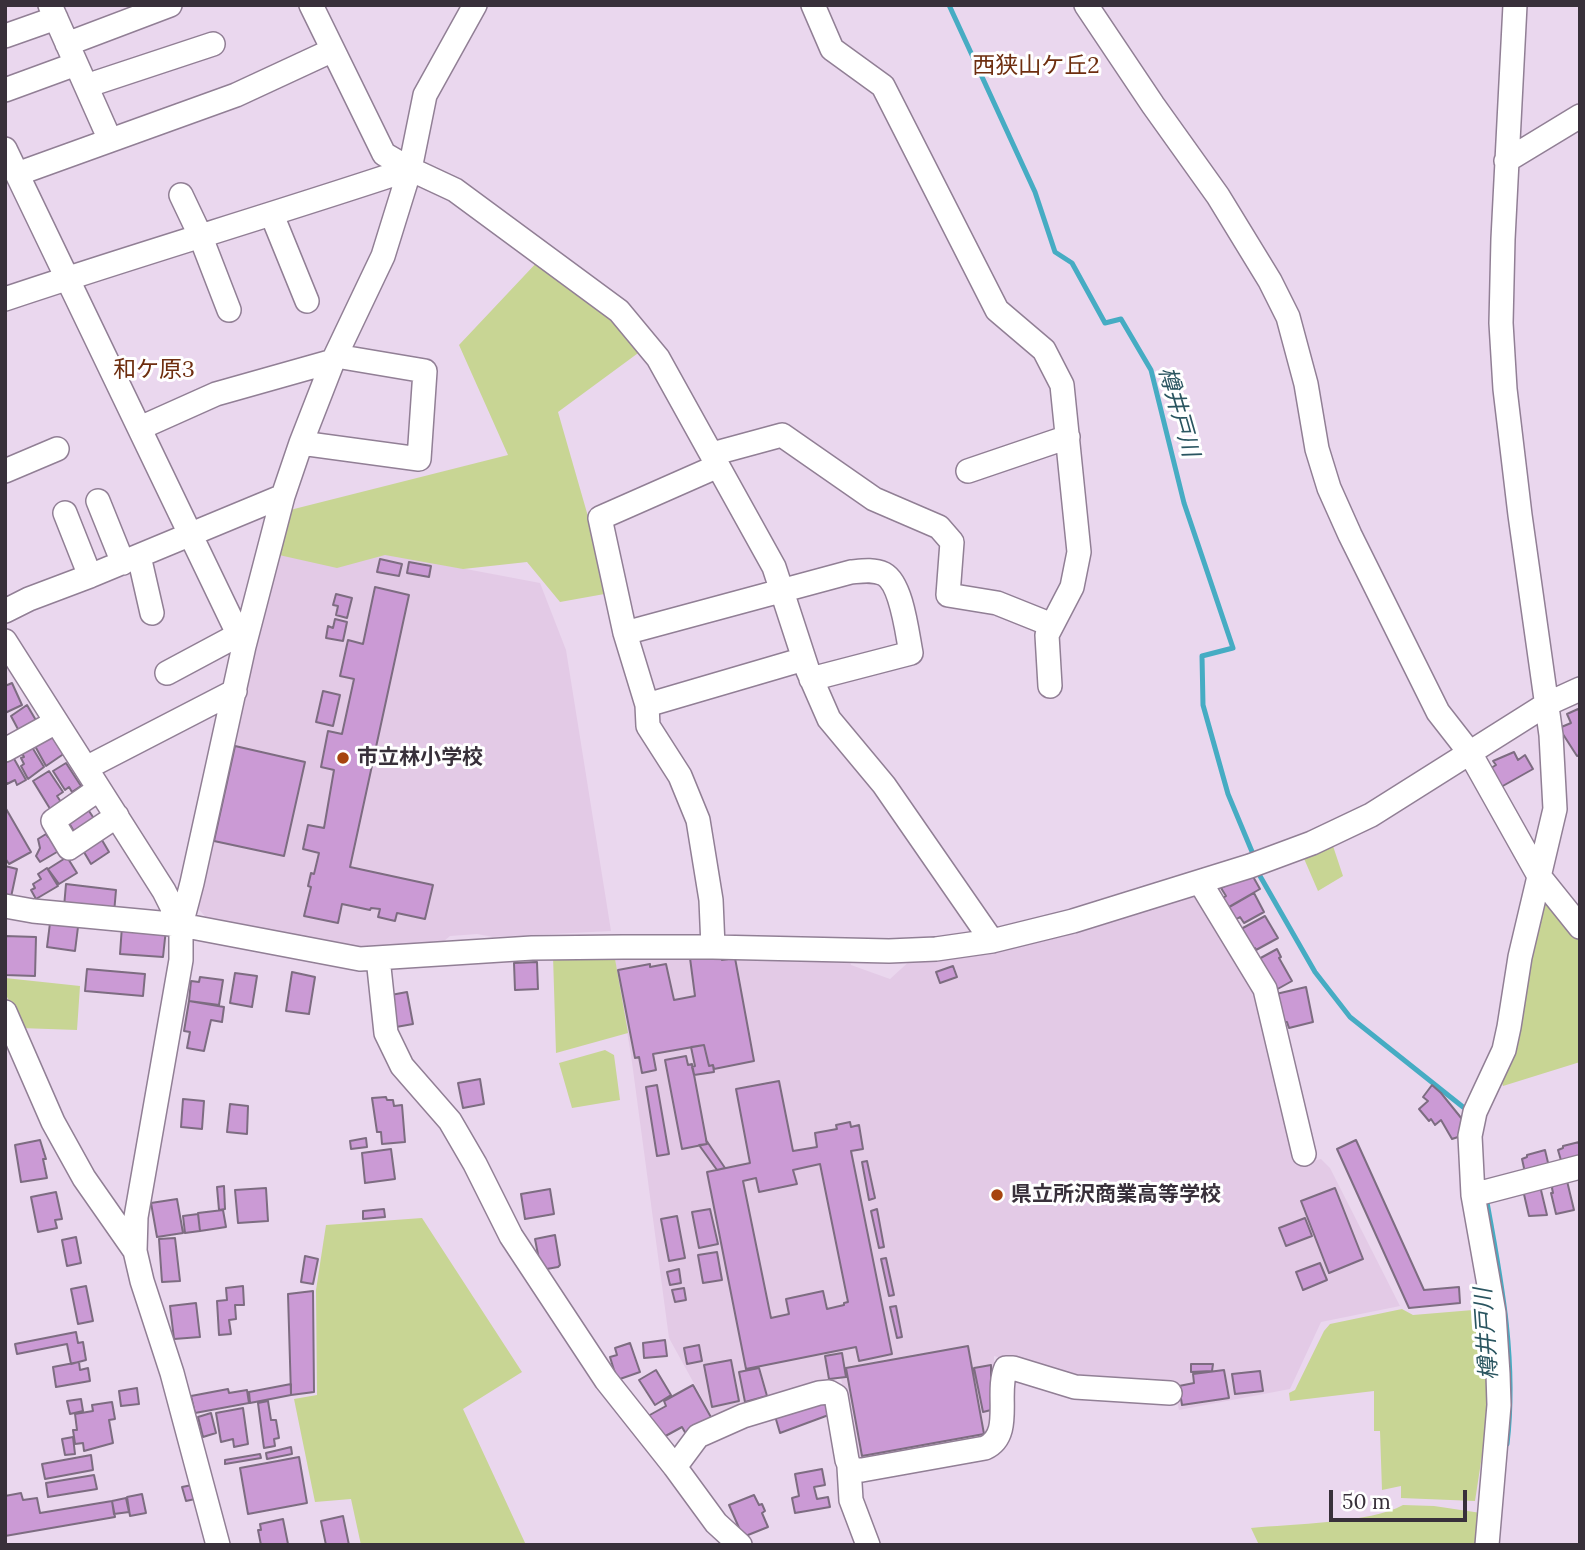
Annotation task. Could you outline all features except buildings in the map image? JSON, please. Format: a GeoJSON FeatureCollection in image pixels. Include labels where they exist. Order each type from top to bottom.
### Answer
{"type":"FeatureCollection","features":[{"type":"Feature","properties":{"kind":"street"},"geometry":{"type":"LineString","coordinates":[[5,90],[170,5]]}},
{"type":"Feature","properties":{"kind":"street"},"geometry":{"type":"LineString","coordinates":[[311,5],[384,154],[454,190],[619,311],[658,358],[774,567],[808,669],[829,719],[884,785],[992,941]]}},
{"type":"Feature","properties":{"kind":"street"},"geometry":{"type":"LineString","coordinates":[[218,1545],[172,1373],[135,1251],[136,1217],[181,960],[181,925],[235,691],[241,640],[284,496],[301,443],[335,358],[383,256],[410,169],[425,95],[475,5]]}},
{"type":"Feature","properties":{"kind":"street"},"geometry":{"type":"LineString","coordinates":[[813,5],[832,49],[883,86],[997,310],[1044,350],[1062,385],[1079,552],[1072,587],[1047,635],[1050,686]]}},
{"type":"Feature","properties":{"kind":"street"},"geometry":{"type":"LineString","coordinates":[[1086,5],[1218,196],[1270,281],[1288,317],[1317,449],[1340,513],[1438,712],[1470,753],[1539,876],[1580,926]]}},
{"type":"Feature","properties":{"kind":"street"},"geometry":{"type":"LineString","coordinates":[[1487,1545],[1499,1405],[1498,1374],[1482,1192],[1470,1136],[1475,1112],[1504,1050],[1520,957],[1555,808],[1548,704],[1520,515],[1501,323],[1506,161],[1515,5]]}},
{"type":"Feature","properties":{"kind":"street"},"geometry":{"type":"LineString","coordinates":[[5,36],[53,12],[110,140]]}},
{"type":"Feature","properties":{"kind":"street"},"geometry":{"type":"LineString","coordinates":[[86,86],[213,44]]}},
{"type":"Feature","properties":{"kind":"street"},"geometry":{"type":"LineString","coordinates":[[17,174],[236,95],[333,50]]}},
{"type":"Feature","properties":{"kind":"street"},"geometry":{"type":"LineString","coordinates":[[1506,161],[1580,116]]}},
{"type":"Feature","properties":{"kind":"street"},"geometry":{"type":"LineString","coordinates":[[5,149],[241,640]]}},
{"type":"Feature","properties":{"kind":"street"},"geometry":{"type":"LineString","coordinates":[[5,299],[410,169]]}},
{"type":"Feature","properties":{"kind":"street"},"geometry":{"type":"LineString","coordinates":[[181,195],[200,235],[229,310]]}},
{"type":"Feature","properties":{"kind":"street"},"geometry":{"type":"LineString","coordinates":[[272,215],[307,300]]}},
{"type":"Feature","properties":{"kind":"street"},"geometry":{"type":"LineString","coordinates":[[140,428],[216,394],[335,358],[425,371],[419,459],[301,443]]}},
{"type":"Feature","properties":{"kind":"street"},"geometry":{"type":"LineString","coordinates":[[713,947],[711,900],[698,820],[680,776],[648,726],[647,705],[625,633],[600,518],[715,460],[782,435],[874,499],[939,527],[952,542],[948,595],[997,603],[1052,625]]}},
{"type":"Feature","properties":{"kind":"street"},"geometry":{"type":"LineString","coordinates":[[968,471],[1068,437]]}},
{"type":"Feature","properties":{"kind":"street"},"geometry":{"type":"LineString","coordinates":[[5,471],[57,449]]}},
{"type":"Feature","properties":{"kind":"street"},"geometry":{"type":"LineString","coordinates":[[5,611],[29,598],[131,560],[284,496]]}},
{"type":"Feature","properties":{"kind":"street"},"geometry":{"type":"LineString","coordinates":[[98,501],[131,560],[152,613]]}},
{"type":"Feature","properties":{"kind":"street"},"geometry":{"type":"LineString","coordinates":[[65,513],[90,576]]}},
{"type":"Feature","properties":{"kind":"street"},"geometry":{"type":"LineString","coordinates":[[625,633],[851,572],[871,570],[891,580],[898,594],[911,653],[808,669],[647,705]]}},
{"type":"Feature","properties":{"kind":"street"},"geometry":{"type":"LineString","coordinates":[[167,673],[241,640]]}},
{"type":"Feature","properties":{"kind":"street"},"geometry":{"type":"LineString","coordinates":[[5,641],[15,674],[56,722],[164,891],[181,925]]}},
{"type":"Feature","properties":{"kind":"street"},"geometry":{"type":"LineString","coordinates":[[5,906],[181,925],[360,958],[532,948],[713,947],[889,951],[936,949],[992,941],[1073,921],[1200,882],[1312,843],[1371,815],[1548,704],[1580,690]]}},
{"type":"Feature","properties":{"kind":"street"},"geometry":{"type":"LineString","coordinates":[[86,768],[235,691]]}},
{"type":"Feature","properties":{"kind":"street"},"geometry":{"type":"LineString","coordinates":[[5,750],[56,722]]}},
{"type":"Feature","properties":{"kind":"street"},"geometry":{"type":"LineString","coordinates":[[99,789],[52,821],[69,848],[117,816]]}},
{"type":"Feature","properties":{"kind":"street"},"geometry":{"type":"LineString","coordinates":[[1200,882],[1265,989],[1304,1154]]}},
{"type":"Feature","properties":{"kind":"street"},"geometry":{"type":"LineString","coordinates":[[377,958],[386,1033],[402,1066],[450,1121],[511,1236],[606,1380],[716,1523],[740,1545]]}},
{"type":"Feature","properties":{"kind":"street"},"geometry":{"type":"LineString","coordinates":[[5,1012],[53,1122],[83,1178],[135,1251]]}},
{"type":"Feature","properties":{"kind":"street"},"geometry":{"type":"LineString","coordinates":[[1482,1192],[1580,1167]]}},
{"type":"Feature","properties":{"kind":"street"},"geometry":{"type":"LineString","coordinates":[[849,1467],[862,1471],[985,1448],[993,1444],[1000,1436],[1002,1383],[1006,1368],[1075,1387],[1170,1393]]}},
{"type":"Feature","properties":{"kind":"street"},"geometry":{"type":"LineString","coordinates":[[675,1467],[698,1436],[743,1416],[820,1392],[829,1392],[836,1396],[839,1402],[849,1467],[850,1500],[868,1545]]}},
{"type":"Feature","properties":{"kind":"shaded area"},"geometry":{"type":"Polygon","coordinates":[[[376,552],[540,583],[566,650],[611,931],[493,937],[477,934],[450,936],[444,941],[358,947],[211,924],[198,908],[204,850],[276,554],[376,552]]]}},
{"type":"Feature","properties":{"kind":"shaded area","name":"県立所沢商業高等学校"},"geometry":{"type":"Polygon","coordinates":[[[1192,892],[1201,896],[1261,999],[1301,1164],[1321,1159],[1330,1168],[1400,1306],[1321,1322],[1290,1389],[1179,1410],[1173,1385],[1079,1379],[994,1356],[994,1430],[988,1437],[862,1462],[856,1458],[841,1378],[713,1418],[669,1338],[631,1055],[614,954],[849,958],[851,965],[890,979],[913,958],[1192,892]]]}},
{"type":"Feature","properties":{"kind":"green space"},"geometry":{"type":"Polygon","coordinates":[[[540,259],[645,348],[558,412],[610,593],[560,602],[527,562],[463,569],[385,555],[337,568],[279,555],[290,510],[508,455],[459,345],[540,259]]]}},
{"type":"Feature","properties":{"kind":"green space"},"geometry":{"type":"Polygon","coordinates":[[[1332,843],[1343,876],[1318,891],[1302,854],[1332,843]]]}},
{"type":"Feature","properties":{"kind":"green space"},"geometry":{"type":"Polygon","coordinates":[[[1547,897],[1580,936],[1580,1062],[1503,1086],[1500,1077],[1541,899],[1547,897]]]}},
{"type":"Feature","properties":{"kind":"green space"},"geometry":{"type":"Polygon","coordinates":[[[614,953],[628,1033],[556,1053],[553,956],[614,953]]]}},
{"type":"Feature","properties":{"kind":"green space"},"geometry":{"type":"Polygon","coordinates":[[[5,978],[80,986],[77,1030],[20,1028],[5,992],[5,978]]]}},
{"type":"Feature","properties":{"kind":"green space"},"geometry":{"type":"Polygon","coordinates":[[[605,1050],[614,1055],[620,1100],[572,1108],[559,1063],[605,1050]]]}},
{"type":"Feature","properties":{"kind":"green space"},"geometry":{"type":"Polygon","coordinates":[[[422,1218],[522,1372],[463,1409],[526,1545],[361,1545],[351,1499],[315,1502],[294,1399],[317,1395],[316,1290],[326,1225],[422,1218]]]}},
{"type":"Feature","properties":{"kind":"green space"},"geometry":{"type":"Polygon","coordinates":[[[1402,1309],[1413,1315],[1473,1310],[1481,1317],[1486,1360],[1486,1429],[1475,1501],[1401,1498],[1401,1486],[1382,1490],[1380,1431],[1374,1431],[1374,1391],[1290,1401],[1289,1393],[1295,1390],[1330,1324],[1402,1309]]]}},
{"type":"Feature","properties":{"kind":"green space"},"geometry":{"type":"Polygon","coordinates":[[[1403,1505],[1434,1506],[1481,1513],[1481,1545],[1259,1545],[1251,1528],[1371,1516],[1403,1505]]]}},
{"type":"Feature","properties":{"kind":"waterway","name":"樽井戸川"},"geometry":{"type":"LineString","coordinates":[[949,5],[1035,192],[1055,252],[1072,263],[1105,323],[1121,319],[1151,370],[1184,503],[1233,648],[1202,656],[1203,705],[1228,794],[1253,854]]}},
{"type":"Feature","properties":{"kind":"waterway","name":"樽井戸川"},"geometry":{"type":"LineString","coordinates":[[1260,876],[1315,972],[1350,1017],[1463,1107]]}},
{"type":"Feature","properties":{"kind":"waterway","name":"樽井戸川"},"geometry":{"type":"LineString","coordinates":[[1486,1197],[1502,1289],[1509,1351],[1510,1413],[1507,1444]]}},
{"type":"Feature","properties":{"kind":"place","name":"市立林小学校"},"geometry":{"type":"Point","coordinates":[343,758]}},
{"type":"Feature","properties":{"kind":"place","name":"県立所沢商業高等学校"},"geometry":{"type":"Point","coordinates":[997,1195]}},
{"type":"Feature","properties":{"kind":"district","name":"西狭山ケ丘2"},"geometry":{"type":"Point","coordinates":[1036,66]}},
{"type":"Feature","properties":{"kind":"district","name":"和ケ原3"},"geometry":{"type":"Point","coordinates":[154,370]}}]}
